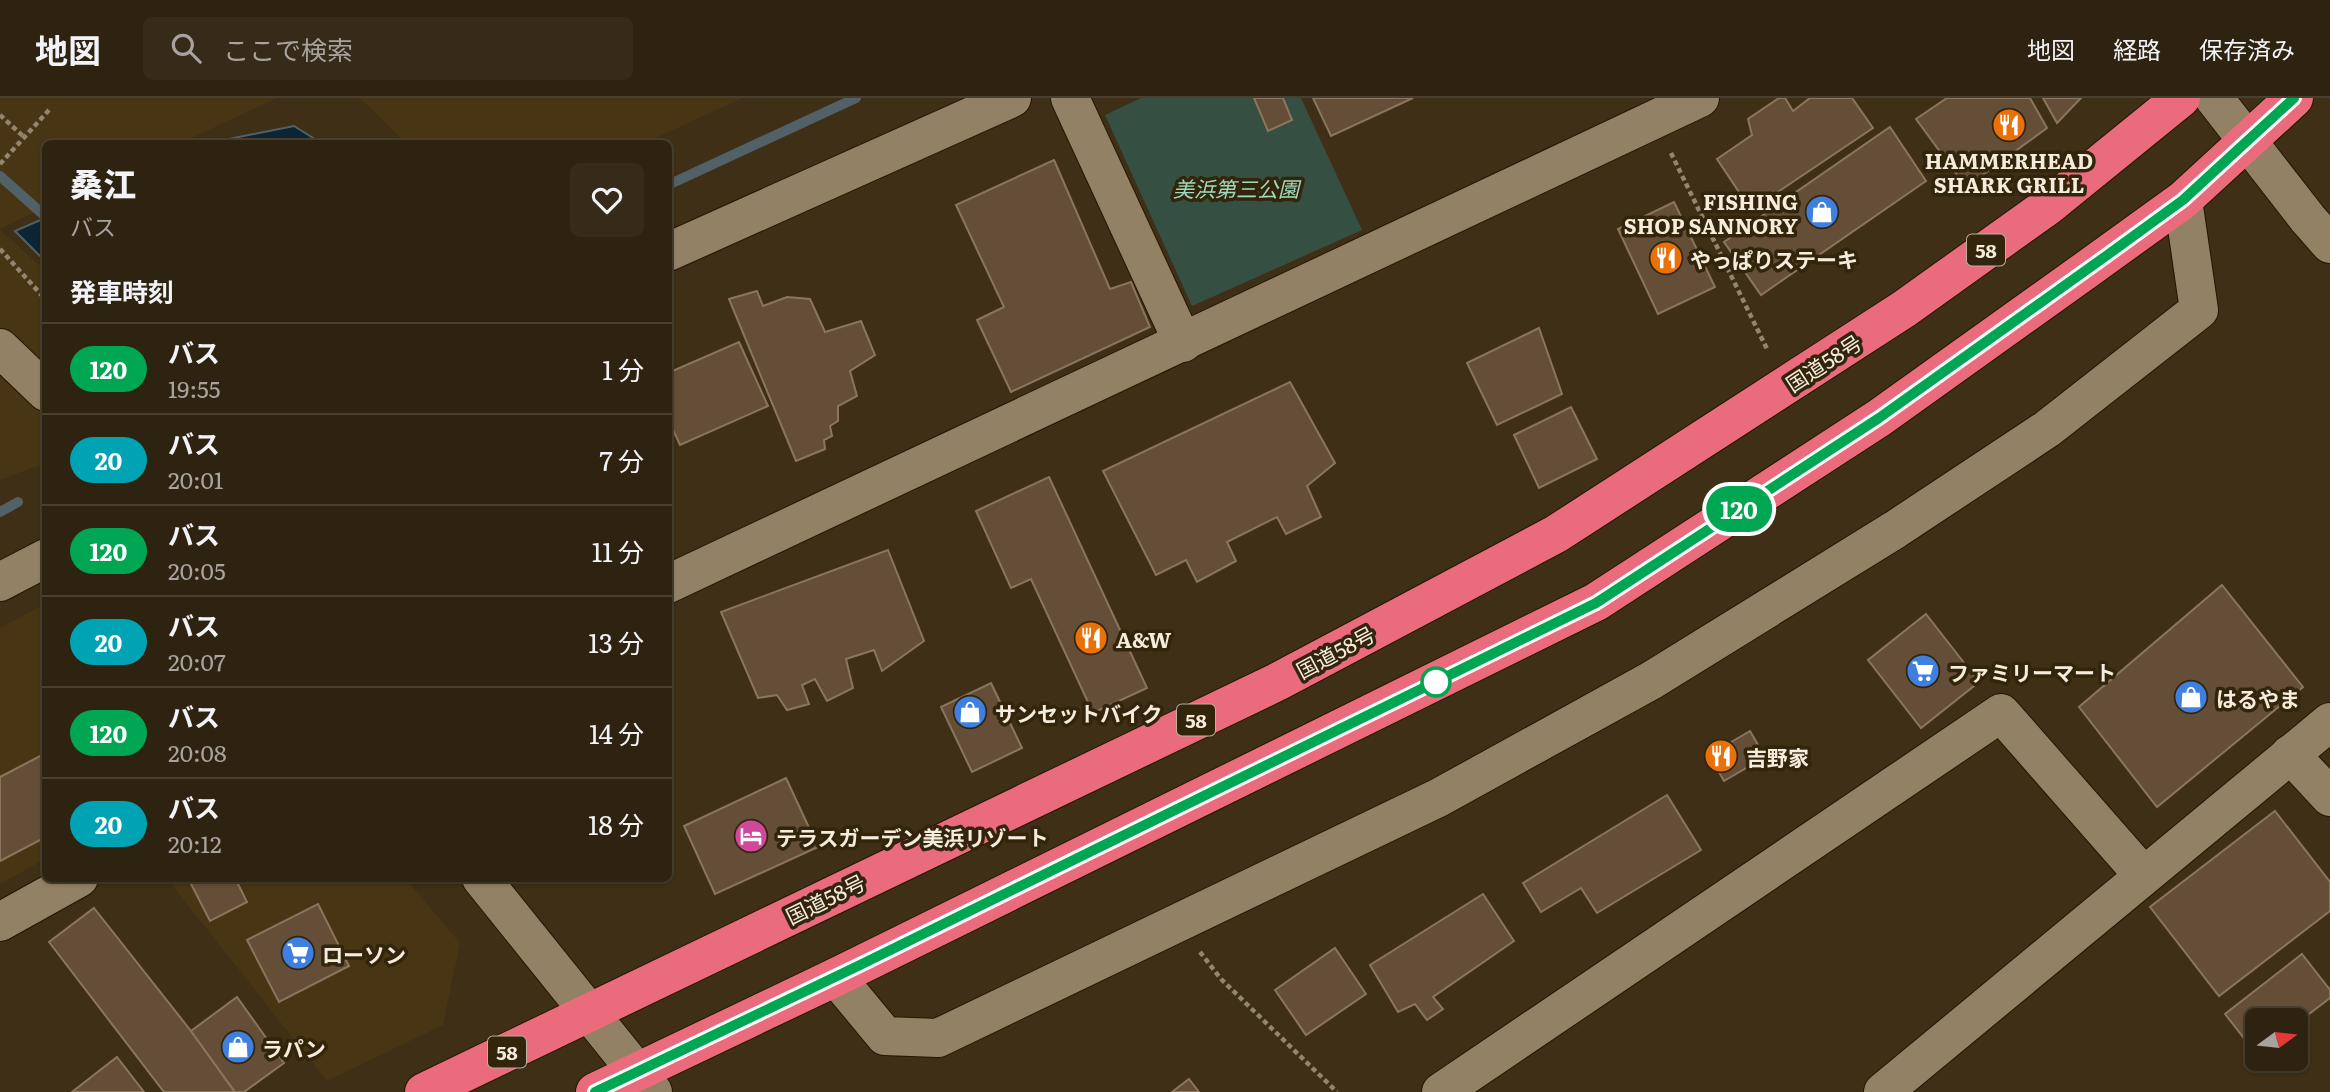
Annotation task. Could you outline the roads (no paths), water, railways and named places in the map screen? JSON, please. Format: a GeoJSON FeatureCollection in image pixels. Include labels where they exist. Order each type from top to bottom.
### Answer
{"type":"FeatureCollection","features":[{"type":"Feature","properties":{"kind":"highway","name":"国道58号"},"geometry":{"type":"LineString","coordinates":[[424,1092],[1277,682],[1556,534],[1904,309],[2048,206],[2181,98]]}},
{"type":"Feature","properties":{"kind":"highway"},"geometry":{"type":"LineString","coordinates":[[595,1092],[645,1082],[836,977],[1596,603],[1879,418],[2183,200],[2294,98]]}},
{"type":"Feature","properties":{"kind":"street"},"geometry":{"type":"LineString","coordinates":[[672,250],[1012,98]]}},
{"type":"Feature","properties":{"kind":"street"},"geometry":{"type":"LineString","coordinates":[[1070,98],[1184,343]]}},
{"type":"Feature","properties":{"kind":"street"},"geometry":{"type":"LineString","coordinates":[[672,582],[1700,98]]}},
{"type":"Feature","properties":{"kind":"street"},"geometry":{"type":"LineString","coordinates":[[2214,98],[2330,244]]}},
{"type":"Feature","properties":{"kind":"street"},"geometry":{"type":"LineString","coordinates":[[836,977],[885,1036],[938,1038],[1438,798],[1652,680],[1896,528],[2047,429],[2199,310],[2183,200]]}},
{"type":"Feature","properties":{"kind":"street"},"geometry":{"type":"LineString","coordinates":[[0,348],[42,388]]}},
{"type":"Feature","properties":{"kind":"street"},"geometry":{"type":"LineString","coordinates":[[0,582],[42,560]]}},
{"type":"Feature","properties":{"kind":"street"},"geometry":{"type":"LineString","coordinates":[[1441,1092],[2001,713],[2143,875]]}},
{"type":"Feature","properties":{"kind":"street"},"geometry":{"type":"LineString","coordinates":[[1883,1092],[2330,722]]}},
{"type":"Feature","properties":{"kind":"street"},"geometry":{"type":"LineString","coordinates":[[2290,754],[2330,797]]}},
{"type":"Feature","properties":{"kind":"street"},"geometry":{"type":"LineString","coordinates":[[0,922],[72,882]]}},
{"type":"Feature","properties":{"kind":"street"},"geometry":{"type":"LineString","coordinates":[[484,882],[645,1082]]}},
{"type":"Feature","properties":{"kind":"water"},"geometry":{"type":"Polygon","coordinates":[[[294,126],[316,140],[224,140],[294,126]]]}},
{"type":"Feature","properties":{"kind":"water"},"geometry":{"type":"Polygon","coordinates":[[[42,219],[42,258],[15,231],[42,219]]]}},
{"type":"Feature","properties":{"kind":"waterway"},"geometry":{"type":"LineString","coordinates":[[672,183],[856,98]]}},
{"type":"Feature","properties":{"kind":"waterway"},"geometry":{"type":"LineString","coordinates":[[0,176],[42,213]]}},
{"type":"Feature","properties":{"kind":"waterway"},"geometry":{"type":"LineString","coordinates":[[0,512],[18,502]]}},
{"type":"Feature","properties":{"kind":"place","name":"HAMMERHEAD SHARK GRILL"},"geometry":{"type":"Point","coordinates":[2009,125]}},
{"type":"Feature","properties":{"kind":"place","name":"FISHING SHOP SANNORY"},"geometry":{"type":"Point","coordinates":[1822,212]}},
{"type":"Feature","properties":{"kind":"place","name":"やっぱりステーキ"},"geometry":{"type":"Point","coordinates":[1666,258]}},
{"type":"Feature","properties":{"kind":"place","name":"A&W"},"geometry":{"type":"Point","coordinates":[1091,638]}},
{"type":"Feature","properties":{"kind":"place","name":"ファミリーマート"},"geometry":{"type":"Point","coordinates":[1923,671]}},
{"type":"Feature","properties":{"kind":"place","name":"はるやま"},"geometry":{"type":"Point","coordinates":[2191,697]}},
{"type":"Feature","properties":{"kind":"place","name":"サンセットバイク"},"geometry":{"type":"Point","coordinates":[970,712]}},
{"type":"Feature","properties":{"kind":"place","name":"吉野家"},"geometry":{"type":"Point","coordinates":[1721,756]}},
{"type":"Feature","properties":{"kind":"place","name":"テラスガーデン美浜リゾート"},"geometry":{"type":"Point","coordinates":[751,836]}},
{"type":"Feature","properties":{"kind":"place","name":"ローソン"},"geometry":{"type":"Point","coordinates":[298,953]}},
{"type":"Feature","properties":{"kind":"place","name":"ラパン"},"geometry":{"type":"Point","coordinates":[238,1047]}},
{"type":"Feature","properties":{"kind":"park label","name":"美浜第三公園"},"geometry":{"type":"Point","coordinates":[1236,187]}}]}
